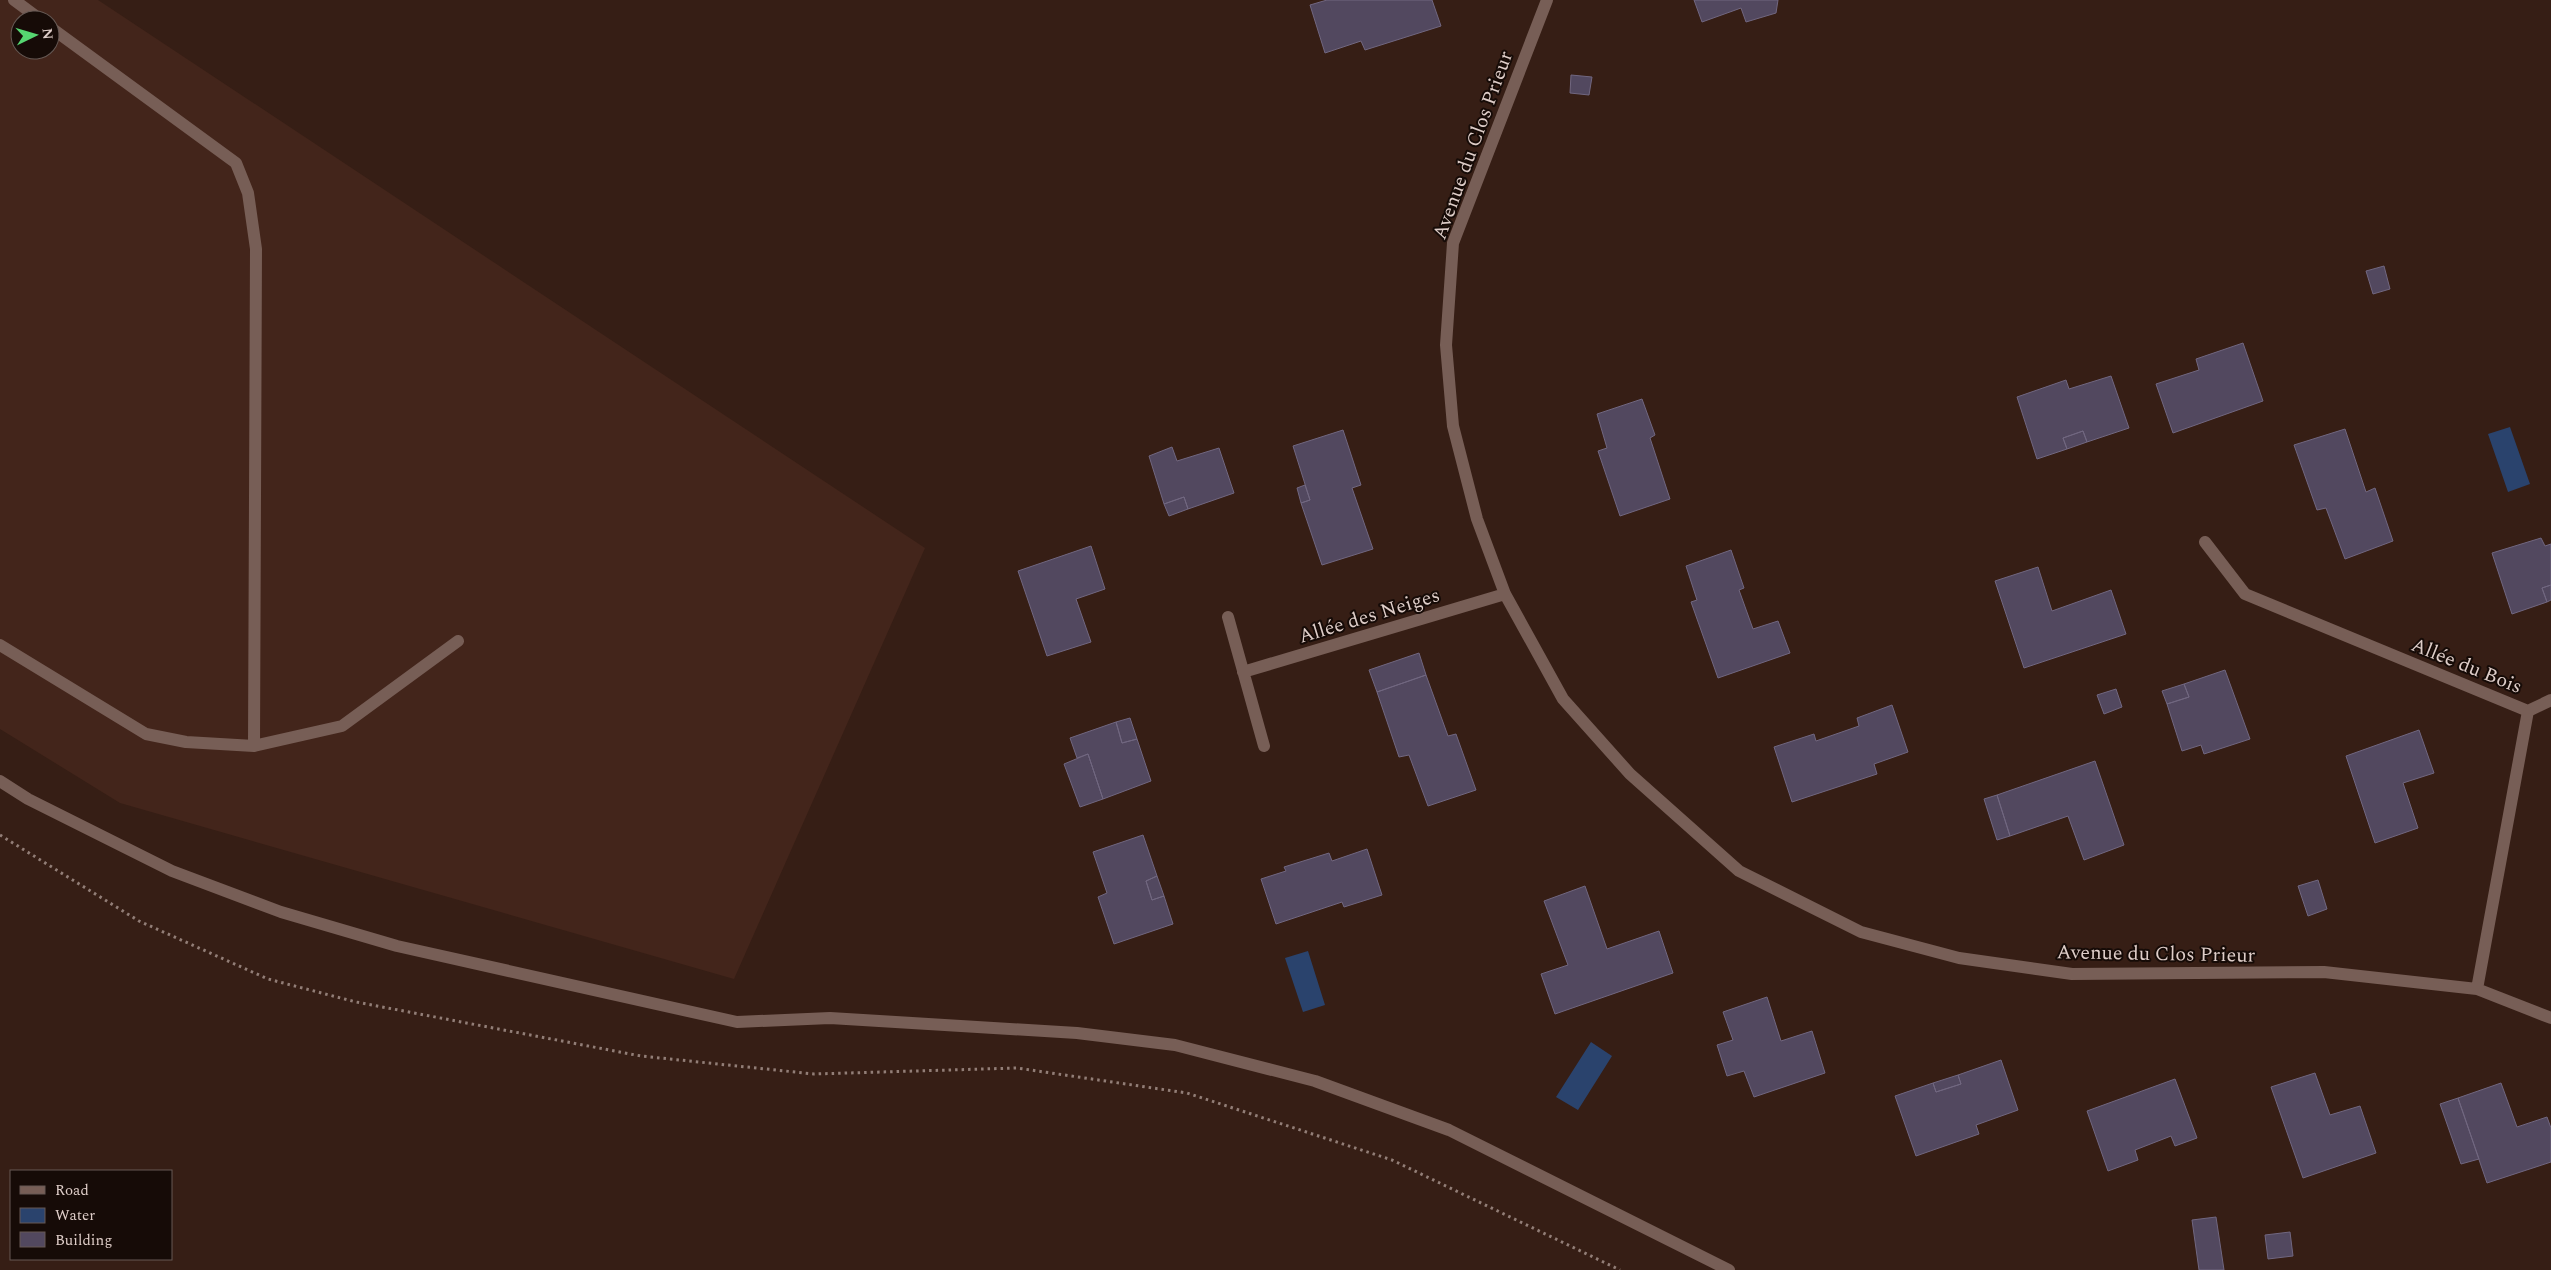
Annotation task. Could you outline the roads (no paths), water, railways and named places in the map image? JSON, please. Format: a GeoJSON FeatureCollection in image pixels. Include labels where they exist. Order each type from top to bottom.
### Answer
{"type":"FeatureCollection","features":[{"type":"Feature","properties":{"kind":"street"},"geometry":{"type":"LineString","coordinates":[[14,0],[28,10]]}},
{"type":"Feature","properties":{"kind":"street","name":"Avenue du Clos Prieur"},"geometry":{"type":"LineString","coordinates":[[1547,0],[1453,243],[1446,345],[1453,426],[1477,519],[1505,594],[1563,699],[1630,774],[1740,871],[1861,932],[1959,958],[2072,974],[2324,972],[2477,989],[2551,1018]]}},
{"type":"Feature","properties":{"kind":"street"},"geometry":{"type":"LineString","coordinates":[[60,34],[236,163],[248,193],[256,249],[254,746]]}},
{"type":"Feature","properties":{"kind":"street","name":"Allée du Bois"},"geometry":{"type":"LineString","coordinates":[[2205,542],[2245,594],[2528,711],[2477,989]]}},
{"type":"Feature","properties":{"kind":"street","name":"Allée des Neiges"},"geometry":{"type":"LineString","coordinates":[[1243,672],[1505,594]]}},
{"type":"Feature","properties":{"kind":"street"},"geometry":{"type":"LineString","coordinates":[[1228,617],[1264,746]]}},
{"type":"Feature","properties":{"kind":"street"},"geometry":{"type":"LineString","coordinates":[[0,645],[146,734],[186,742],[254,746],[342,726],[458,641]]}},
{"type":"Feature","properties":{"kind":"street"},"geometry":{"type":"LineString","coordinates":[[2528,711],[2551,700]]}},
{"type":"Feature","properties":{"kind":"street"},"geometry":{"type":"LineString","coordinates":[[0,781],[28,799],[172,871],[281,912],[397,946],[737,1022],[830,1018],[1077,1033],[1175,1044],[1316,1081],[1449,1130],[1728,1270]]}},
{"type":"Feature","properties":{"kind":"water"},"geometry":{"type":"Polygon","coordinates":[[[2510,427],[2530,484],[2508,492],[2488,434],[2510,427]]]}},
{"type":"Feature","properties":{"kind":"water"},"geometry":{"type":"Polygon","coordinates":[[[1308,951],[1325,1005],[1303,1012],[1285,958],[1308,951]]]}},
{"type":"Feature","properties":{"kind":"water"},"geometry":{"type":"Polygon","coordinates":[[[1591,1042],[1612,1056],[1578,1110],[1556,1097],[1591,1042]]]}}]}
